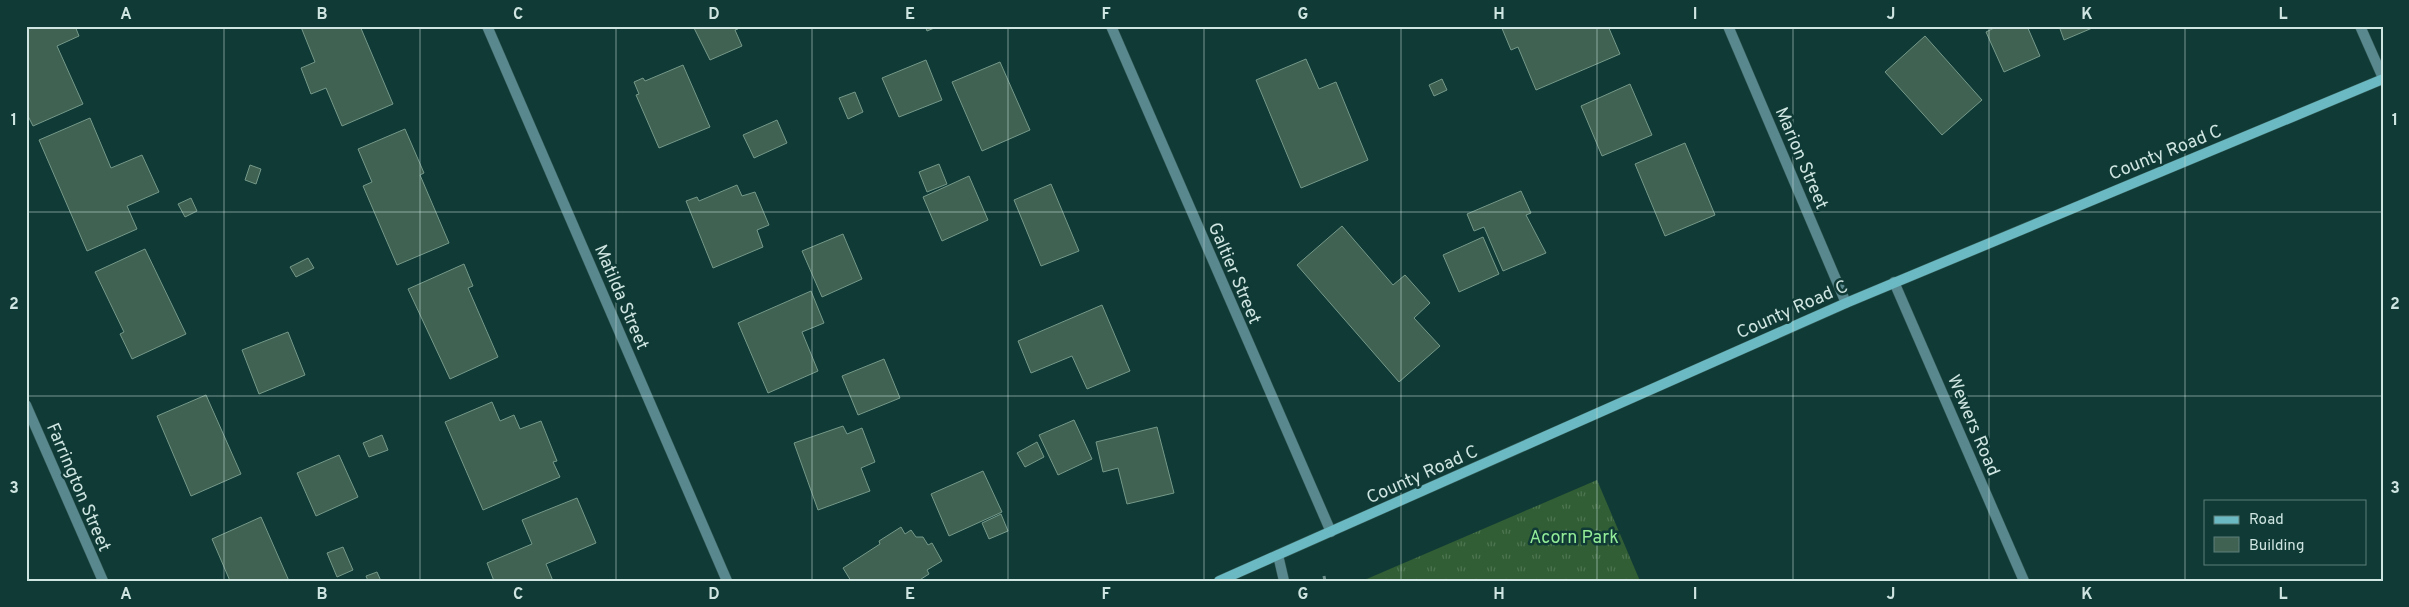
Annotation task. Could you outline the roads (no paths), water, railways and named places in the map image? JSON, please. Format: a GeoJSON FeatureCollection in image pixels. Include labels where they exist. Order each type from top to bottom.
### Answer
{"type":"FeatureCollection","features":[{"type":"Feature","properties":{"kind":"main road","name":"County Road C"},"geometry":{"type":"LineString","coordinates":[[1219,581],[1894,282],[2383,79]]}},
{"type":"Feature","properties":{"kind":"street","name":"Matilda Street"},"geometry":{"type":"LineString","coordinates":[[487,26],[727,581]]}},
{"type":"Feature","properties":{"kind":"street","name":"Galtier Street"},"geometry":{"type":"LineString","coordinates":[[1110,26],[1330,532]]}},
{"type":"Feature","properties":{"kind":"street","name":"Marion Street"},"geometry":{"type":"LineString","coordinates":[[1728,26],[1846,303]]}},
{"type":"Feature","properties":{"kind":"street"},"geometry":{"type":"LineString","coordinates":[[2360,26],[2383,79]]}},
{"type":"Feature","properties":{"kind":"street","name":"Wewers Road"},"geometry":{"type":"LineString","coordinates":[[1894,282],[2024,581]]}},
{"type":"Feature","properties":{"kind":"street","name":"Farrington Street"},"geometry":{"type":"LineString","coordinates":[[26,405],[102,581]]}},
{"type":"Feature","properties":{"kind":"street"},"geometry":{"type":"LineString","coordinates":[[1278,555],[1284,581]]}},
{"type":"Feature","properties":{"kind":"park label","name":"Acorn Park"},"geometry":{"type":"Point","coordinates":[1574,537]}}]}
